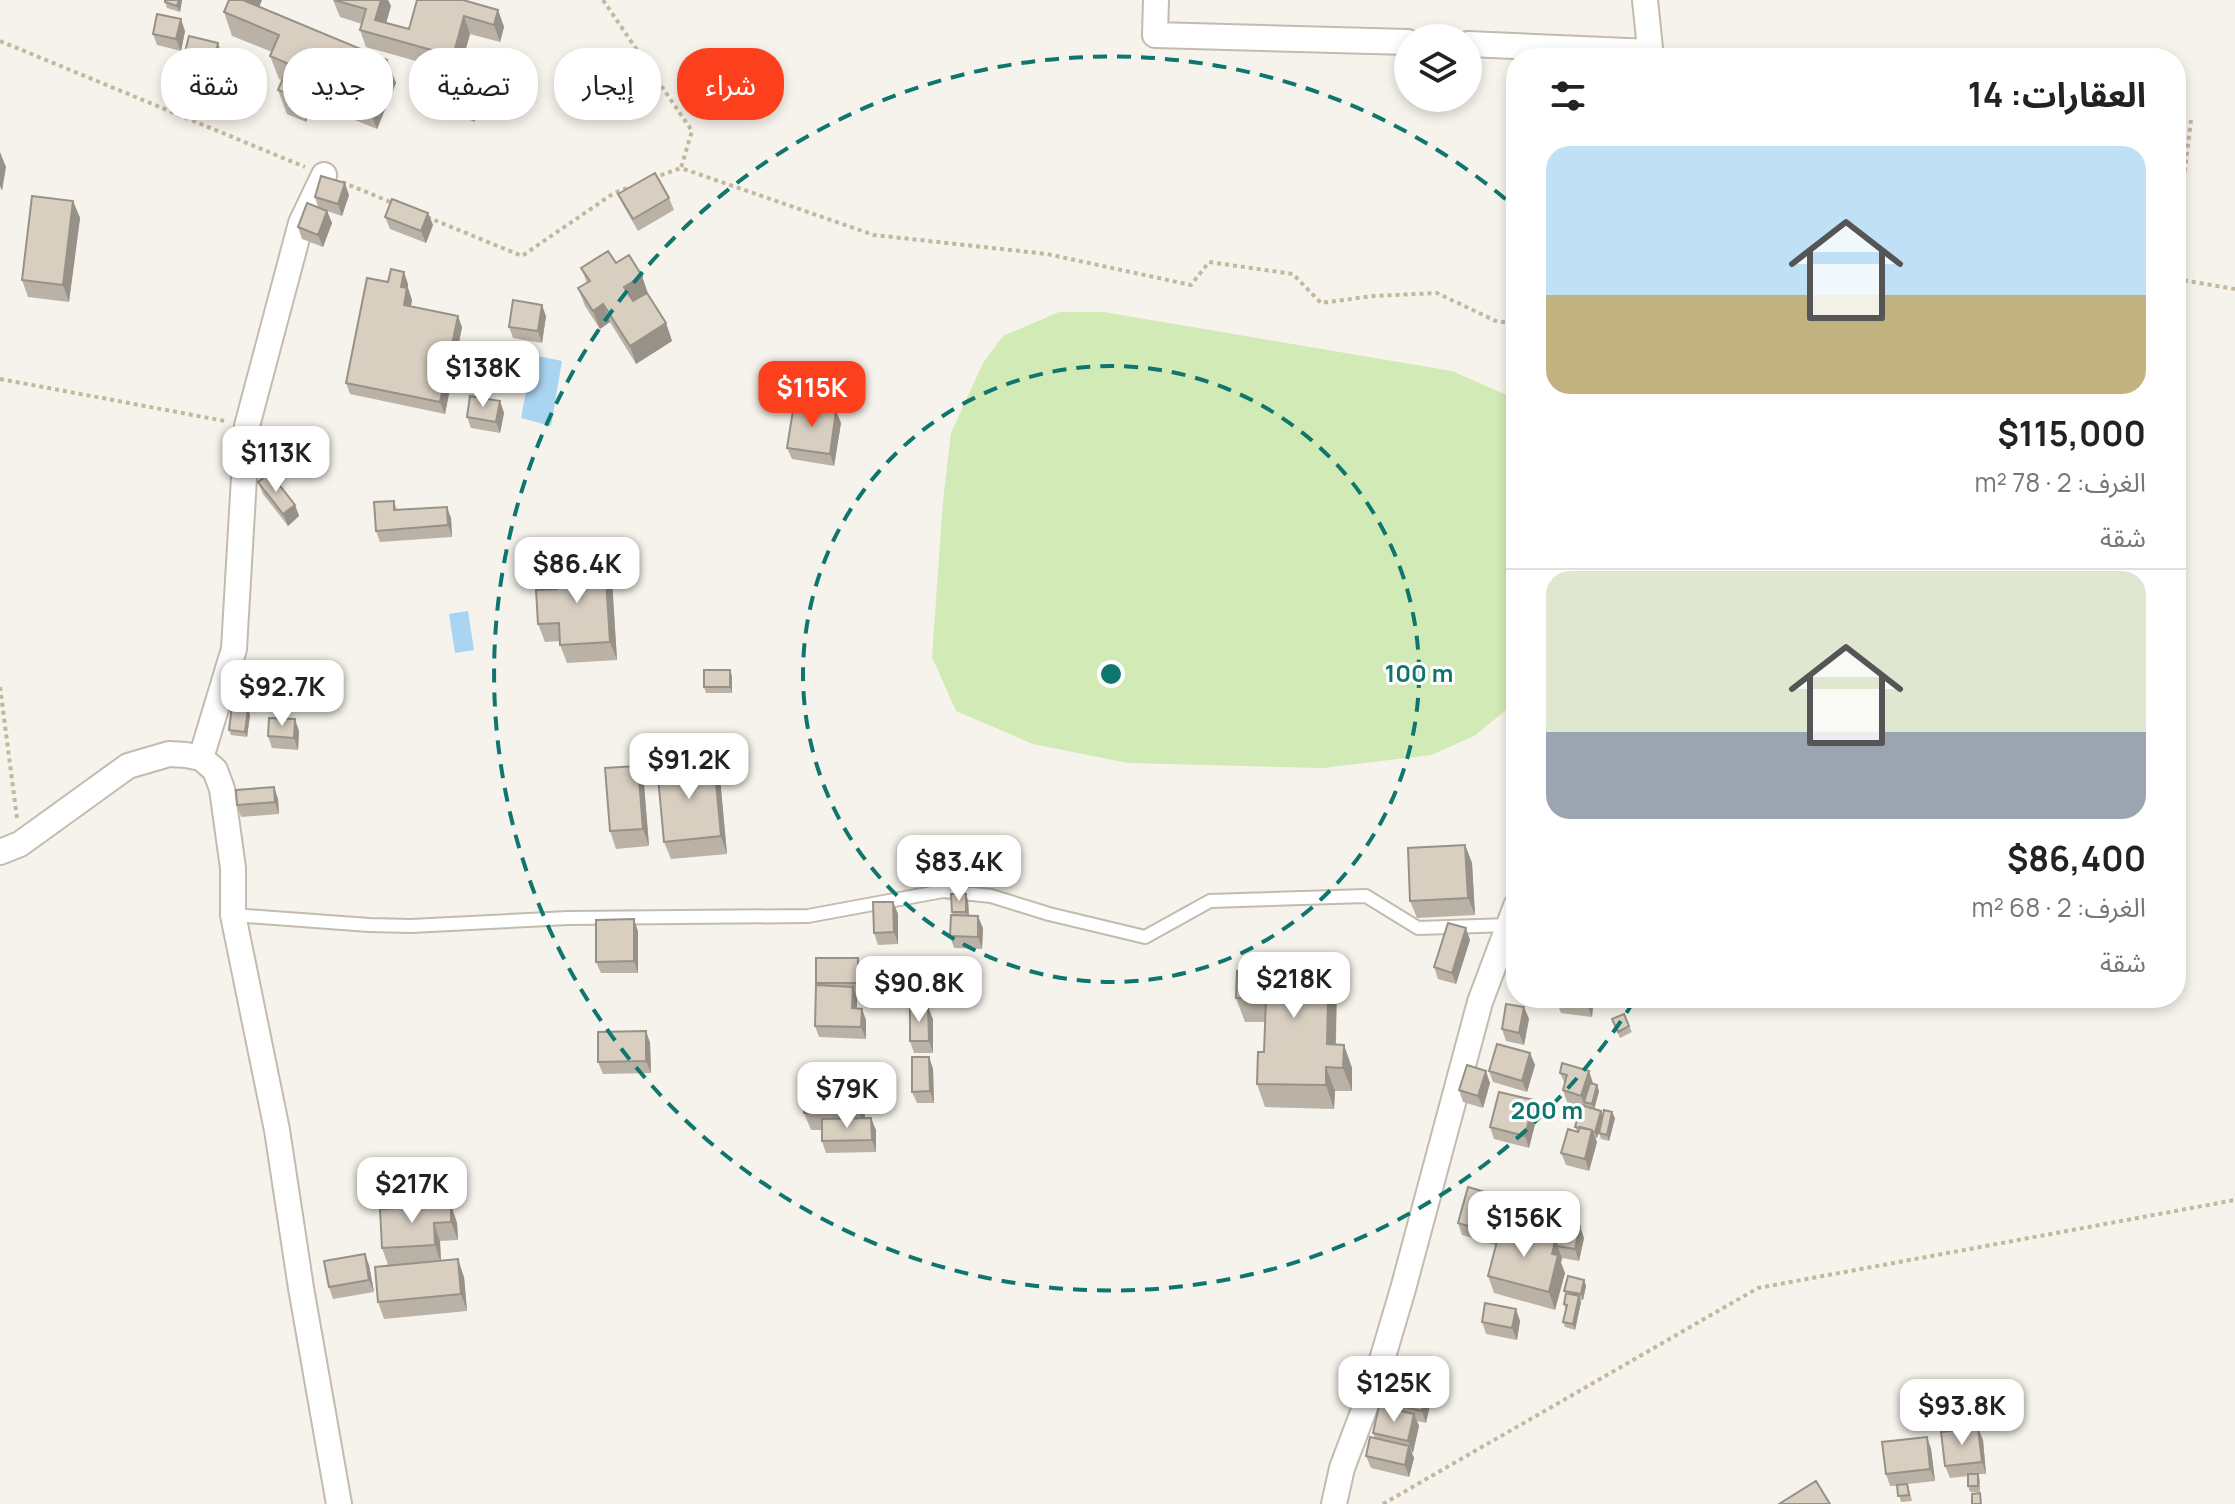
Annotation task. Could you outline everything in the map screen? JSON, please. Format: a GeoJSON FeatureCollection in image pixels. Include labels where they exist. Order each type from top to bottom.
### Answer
{"type":"FeatureCollection","features":[{"type":"Feature","properties":{"kind":"street"},"geometry":{"type":"LineString","coordinates":[[1156,0],[1155,35],[1394,42]]}},
{"type":"Feature","properties":{"kind":"street"},"geometry":{"type":"LineString","coordinates":[[1645,0],[1649,48]]}},
{"type":"Feature","properties":{"kind":"street"},"geometry":{"type":"LineString","coordinates":[[1482,45],[1534,48]]}},
{"type":"Feature","properties":{"kind":"street"},"geometry":{"type":"LineString","coordinates":[[201,758],[234,649],[247,426],[301,223],[324,175]]}},
{"type":"Feature","properties":{"kind":"street"},"geometry":{"type":"LineString","coordinates":[[10,848],[64,814],[128,766],[169,754],[201,758],[215,770],[222,789],[233,868],[233,915],[277,1130],[339,1504]]}},
{"type":"Feature","properties":{"kind":"street"},"geometry":{"type":"LineString","coordinates":[[1334,1504],[1342,1468],[1379,1370],[1403,1289],[1480,1002],[1506,932]]}},
{"type":"Feature","properties":{"kind":"lane"},"geometry":{"type":"LineString","coordinates":[[233,915],[411,926],[568,918],[808,916],[943,891],[991,896],[1049,914],[1145,937],[1210,901],[1366,896],[1418,928],[1506,917]]}},
{"type":"Feature","properties":{"kind":"path"},"geometry":{"type":"LineString","coordinates":[[603,0],[692,131],[681,168]]}},
{"type":"Feature","properties":{"kind":"path"},"geometry":{"type":"LineString","coordinates":[[0,41],[395,204]]}},
{"type":"Feature","properties":{"kind":"path"},"geometry":{"type":"LineString","coordinates":[[2186,161],[2191,120]]}},
{"type":"Feature","properties":{"kind":"path"},"geometry":{"type":"LineString","coordinates":[[423,216],[522,256],[614,193],[681,168],[874,235],[1047,254],[1191,285],[1209,262],[1293,274],[1321,303],[1373,296],[1437,293],[1498,322],[1506,322]]}},
{"type":"Feature","properties":{"kind":"path"},"geometry":{"type":"LineString","coordinates":[[2186,281],[2235,289]]}},
{"type":"Feature","properties":{"kind":"path"},"geometry":{"type":"LineString","coordinates":[[0,379],[247,426]]}},
{"type":"Feature","properties":{"kind":"path"},"geometry":{"type":"LineString","coordinates":[[0,687],[10,848]]}},
{"type":"Feature","properties":{"kind":"path"},"geometry":{"type":"LineString","coordinates":[[1383,1504],[1758,1288],[2235,1200]]}},
{"type":"Feature","properties":{"kind":"green space"},"geometry":{"type":"Polygon","coordinates":[[[1059,312],[1104,312],[1452,371],[1506,395],[1506,710],[1474,736],[1431,755],[1323,768],[1128,763],[1033,744],[956,711],[932,657],[951,433],[983,363],[1003,336],[1059,312]]]}},
{"type":"Feature","properties":{"kind":"water"},"geometry":{"type":"Polygon","coordinates":[[[533,355],[562,361],[551,426],[521,418],[533,355]]]}},
{"type":"Feature","properties":{"kind":"water"},"geometry":{"type":"Polygon","coordinates":[[[468,611],[474,650],[455,653],[449,614],[468,611]]]}},
{"type":"Feature","properties":{"kind":"building"},"geometry":{"type":"Polygon","coordinates":[[[165,0],[179,0],[177,6],[165,0]]]}},
{"type":"Feature","properties":{"kind":"building"},"geometry":{"type":"Polygon","coordinates":[[[229,0],[243,0],[358,48],[283,48],[283,61],[270,56],[279,35],[224,12],[229,0]]]}},
{"type":"Feature","properties":{"kind":"building"},"geometry":{"type":"Polygon","coordinates":[[[334,0],[381,0],[375,20],[409,29],[417,0],[463,0],[498,10],[494,25],[464,16],[455,48],[424,48],[360,30],[366,9],[334,0]]]}},
{"type":"Feature","properties":{"kind":"building"},"geometry":{"type":"Polygon","coordinates":[[[157,14],[181,19],[176,39],[153,34],[157,14]]]}},
{"type":"Feature","properties":{"kind":"building"},"geometry":{"type":"Polygon","coordinates":[[[189,36],[218,43],[217,48],[186,48],[189,36]]]}},
{"type":"Feature","properties":{"kind":"building"},"geometry":{"type":"Polygon","coordinates":[[[655,173],[669,198],[633,219],[618,194],[655,173]]]}},
{"type":"Feature","properties":{"kind":"building"},"geometry":{"type":"Polygon","coordinates":[[[321,176],[345,183],[338,204],[315,197],[321,176]]]}},
{"type":"Feature","properties":{"kind":"building"},"geometry":{"type":"Polygon","coordinates":[[[32,196],[73,201],[63,285],[22,280],[32,196]]]}},
{"type":"Feature","properties":{"kind":"building"},"geometry":{"type":"Polygon","coordinates":[[[392,199],[428,213],[421,231],[385,217],[392,199]]]}},
{"type":"Feature","properties":{"kind":"building"},"geometry":{"type":"Polygon","coordinates":[[[307,203],[327,211],[318,235],[298,227],[307,203]]]}},
{"type":"Feature","properties":{"kind":"building"},"geometry":{"type":"Polygon","coordinates":[[[608,251],[616,263],[629,255],[642,276],[624,287],[633,301],[647,293],[666,323],[630,346],[603,304],[593,311],[578,288],[590,281],[581,268],[608,251]]]}},
{"type":"Feature","properties":{"kind":"building"},"geometry":{"type":"Polygon","coordinates":[[[391,269],[404,272],[401,287],[407,288],[404,305],[458,316],[440,402],[346,383],[367,278],[388,282],[391,269]]]}},
{"type":"Feature","properties":{"kind":"building"},"geometry":{"type":"Polygon","coordinates":[[[513,300],[542,305],[538,331],[509,327],[513,300]]]}},
{"type":"Feature","properties":{"kind":"building"},"geometry":{"type":"Polygon","coordinates":[[[470,396],[500,401],[496,422],[467,417],[470,396]]]}},
{"type":"Feature","properties":{"kind":"building"},"geometry":{"type":"Polygon","coordinates":[[[794,404],[836,411],[830,454],[787,448],[794,404]]]}},
{"type":"Feature","properties":{"kind":"building"},"geometry":{"type":"Polygon","coordinates":[[[270,473],[295,505],[283,514],[258,482],[270,473]]]}},
{"type":"Feature","properties":{"kind":"building"},"geometry":{"type":"Polygon","coordinates":[[[394,501],[394,510],[447,507],[448,525],[376,531],[374,502],[394,501]]]}},
{"type":"Feature","properties":{"kind":"building"},"geometry":{"type":"Polygon","coordinates":[[[605,564],[610,642],[560,645],[559,623],[538,624],[536,590],[557,589],[555,567],[605,564]]]}},
{"type":"Feature","properties":{"kind":"building"},"geometry":{"type":"Polygon","coordinates":[[[704,670],[730,670],[730,687],[704,687],[704,670]]]}},
{"type":"Feature","properties":{"kind":"building"},"geometry":{"type":"Polygon","coordinates":[[[232,706],[248,709],[245,732],[229,730],[232,706]]]}},
{"type":"Feature","properties":{"kind":"building"},"geometry":{"type":"Polygon","coordinates":[[[269,718],[295,719],[294,738],[268,736],[269,718]]]}},
{"type":"Feature","properties":{"kind":"building"},"geometry":{"type":"Polygon","coordinates":[[[714,760],[721,836],[664,842],[657,766],[714,760]]]}},
{"type":"Feature","properties":{"kind":"building"},"geometry":{"type":"Polygon","coordinates":[[[638,766],[643,829],[610,831],[605,768],[638,766]]]}},
{"type":"Feature","properties":{"kind":"building"},"geometry":{"type":"Polygon","coordinates":[[[274,787],[275,802],[237,805],[236,790],[274,787]]]}},
{"type":"Feature","properties":{"kind":"building"},"geometry":{"type":"Polygon","coordinates":[[[1465,845],[1468,898],[1410,901],[1408,848],[1465,845]]]}},
{"type":"Feature","properties":{"kind":"building"},"geometry":{"type":"Polygon","coordinates":[[[951,894],[966,894],[966,912],[952,912],[951,894]]]}},
{"type":"Feature","properties":{"kind":"building"},"geometry":{"type":"Polygon","coordinates":[[[873,902],[893,902],[894,932],[874,933],[873,902]]]}},
{"type":"Feature","properties":{"kind":"building"},"geometry":{"type":"Polygon","coordinates":[[[951,915],[978,916],[978,937],[950,936],[951,915]]]}},
{"type":"Feature","properties":{"kind":"building"},"geometry":{"type":"Polygon","coordinates":[[[634,919],[634,961],[596,962],[596,920],[634,919]]]}},
{"type":"Feature","properties":{"kind":"building"},"geometry":{"type":"Polygon","coordinates":[[[1448,923],[1466,928],[1452,973],[1434,967],[1448,923]]]}},
{"type":"Feature","properties":{"kind":"building"},"geometry":{"type":"Polygon","coordinates":[[[1278,955],[1329,956],[1327,1044],[1344,1045],[1343,1068],[1326,1067],[1326,1085],[1257,1084],[1258,1052],[1264,1052],[1266,999],[1236,998],[1237,971],[1271,971],[1278,955]]]}},
{"type":"Feature","properties":{"kind":"building"},"geometry":{"type":"Polygon","coordinates":[[[816,958],[858,958],[858,983],[816,983],[816,958]]]}},
{"type":"Feature","properties":{"kind":"building"},"geometry":{"type":"Polygon","coordinates":[[[816,985],[853,987],[852,1008],[862,1009],[861,1027],[815,1026],[816,985]]]}},
{"type":"Feature","properties":{"kind":"building"},"geometry":{"type":"Polygon","coordinates":[[[1506,1004],[1506,1008],[1524,1008],[1519,1033],[1502,1029],[1506,1004]]]}},
{"type":"Feature","properties":{"kind":"building"},"geometry":{"type":"Polygon","coordinates":[[[928,1007],[929,1041],[910,1041],[910,1008],[928,1007]]]}},
{"type":"Feature","properties":{"kind":"building"},"geometry":{"type":"Polygon","coordinates":[[[1624,1014],[1629,1026],[1618,1032],[1612,1019],[1624,1014]]]}},
{"type":"Feature","properties":{"kind":"building"},"geometry":{"type":"Polygon","coordinates":[[[646,1031],[646,1061],[598,1062],[598,1032],[646,1031]]]}},
{"type":"Feature","properties":{"kind":"building"},"geometry":{"type":"Polygon","coordinates":[[[1497,1044],[1530,1053],[1522,1081],[1489,1071],[1497,1044]]]}},
{"type":"Feature","properties":{"kind":"building"},"geometry":{"type":"Polygon","coordinates":[[[912,1057],[929,1057],[930,1091],[912,1092],[912,1057]]]}},
{"type":"Feature","properties":{"kind":"building"},"geometry":{"type":"Polygon","coordinates":[[[834,1063],[858,1063],[859,1112],[804,1113],[804,1071],[834,1071],[834,1063]]]}},
{"type":"Feature","properties":{"kind":"building"},"geometry":{"type":"Polygon","coordinates":[[[1562,1063],[1589,1071],[1581,1096],[1563,1090],[1567,1075],[1560,1073],[1562,1063]]]}},
{"type":"Feature","properties":{"kind":"building"},"geometry":{"type":"Polygon","coordinates":[[[1467,1065],[1486,1071],[1478,1096],[1459,1090],[1467,1065]]]}},
{"type":"Feature","properties":{"kind":"building"},"geometry":{"type":"Polygon","coordinates":[[[1590,1083],[1597,1085],[1592,1104],[1584,1102],[1590,1083]]]}},
{"type":"Feature","properties":{"kind":"building"},"geometry":{"type":"Polygon","coordinates":[[[1499,1092],[1534,1100],[1525,1136],[1490,1127],[1499,1092]]]}},
{"type":"Feature","properties":{"kind":"building"},"geometry":{"type":"Polygon","coordinates":[[[1581,1105],[1601,1111],[1595,1132],[1575,1127],[1581,1105]]]}},
{"type":"Feature","properties":{"kind":"building"},"geometry":{"type":"Polygon","coordinates":[[[1604,1110],[1612,1112],[1607,1135],[1599,1133],[1604,1110]]]}},
{"type":"Feature","properties":{"kind":"building"},"geometry":{"type":"Polygon","coordinates":[[[871,1118],[872,1140],[822,1141],[822,1119],[871,1118]]]}},
{"type":"Feature","properties":{"kind":"building"},"geometry":{"type":"Polygon","coordinates":[[[1580,1127],[1592,1130],[1585,1159],[1561,1153],[1568,1129],[1578,1132],[1580,1127]]]}},
{"type":"Feature","properties":{"kind":"building"},"geometry":{"type":"Polygon","coordinates":[[[1468,1187],[1505,1198],[1495,1234],[1458,1223],[1468,1187]]]}},
{"type":"Feature","properties":{"kind":"building"},"geometry":{"type":"Polygon","coordinates":[[[451,1205],[451,1222],[434,1223],[435,1245],[382,1248],[380,1209],[451,1205]]]}},
{"type":"Feature","properties":{"kind":"building"},"geometry":{"type":"Polygon","coordinates":[[[1560,1222],[1580,1226],[1575,1249],[1557,1246],[1560,1222]]]}},
{"type":"Feature","properties":{"kind":"building"},"geometry":{"type":"Polygon","coordinates":[[[1501,1226],[1555,1241],[1552,1254],[1558,1255],[1549,1292],[1488,1276],[1501,1226]]]}},
{"type":"Feature","properties":{"kind":"building"},"geometry":{"type":"Polygon","coordinates":[[[365,1254],[369,1280],[329,1287],[324,1261],[365,1254]]]}},
{"type":"Feature","properties":{"kind":"building"},"geometry":{"type":"Polygon","coordinates":[[[458,1259],[461,1294],[378,1302],[375,1267],[458,1259]]]}},
{"type":"Feature","properties":{"kind":"building"},"geometry":{"type":"Polygon","coordinates":[[[1568,1276],[1584,1280],[1581,1294],[1564,1291],[1568,1276]]]}},
{"type":"Feature","properties":{"kind":"building"},"geometry":{"type":"Polygon","coordinates":[[[1566,1293],[1579,1296],[1573,1324],[1563,1322],[1566,1293]]]}},
{"type":"Feature","properties":{"kind":"building"},"geometry":{"type":"Polygon","coordinates":[[[1485,1303],[1516,1309],[1512,1328],[1482,1322],[1485,1303]]]}},
{"type":"Feature","properties":{"kind":"building"},"geometry":{"type":"Polygon","coordinates":[[[1390,1376],[1428,1384],[1422,1411],[1384,1402],[1390,1376]]]}},
{"type":"Feature","properties":{"kind":"building"},"geometry":{"type":"Polygon","coordinates":[[[1379,1406],[1414,1414],[1408,1441],[1373,1433],[1379,1406]]]}},
{"type":"Feature","properties":{"kind":"building"},"geometry":{"type":"Polygon","coordinates":[[[1978,1428],[1982,1462],[1945,1466],[1941,1432],[1978,1428]]]}},
{"type":"Feature","properties":{"kind":"building"},"geometry":{"type":"Polygon","coordinates":[[[1370,1437],[1409,1446],[1405,1465],[1366,1456],[1370,1437]]]}},
{"type":"Feature","properties":{"kind":"building"},"geometry":{"type":"Polygon","coordinates":[[[1927,1437],[1930,1469],[1886,1474],[1882,1442],[1927,1437]]]}},
{"type":"Feature","properties":{"kind":"building"},"geometry":{"type":"Polygon","coordinates":[[[1968,1474],[1978,1474],[1978,1486],[1968,1486],[1968,1474]]]}},
{"type":"Feature","properties":{"kind":"building"},"geometry":{"type":"Polygon","coordinates":[[[1816,1481],[1830,1504],[1779,1504],[1816,1481]]]}},
{"type":"Feature","properties":{"kind":"building"},"geometry":{"type":"Polygon","coordinates":[[[1907,1484],[1909,1495],[1898,1496],[1897,1485],[1907,1484]]]}},
{"type":"Feature","properties":{"kind":"building"},"geometry":{"type":"Polygon","coordinates":[[[1980,1493],[1981,1504],[1972,1504],[1972,1494],[1980,1493]]]}}]}
